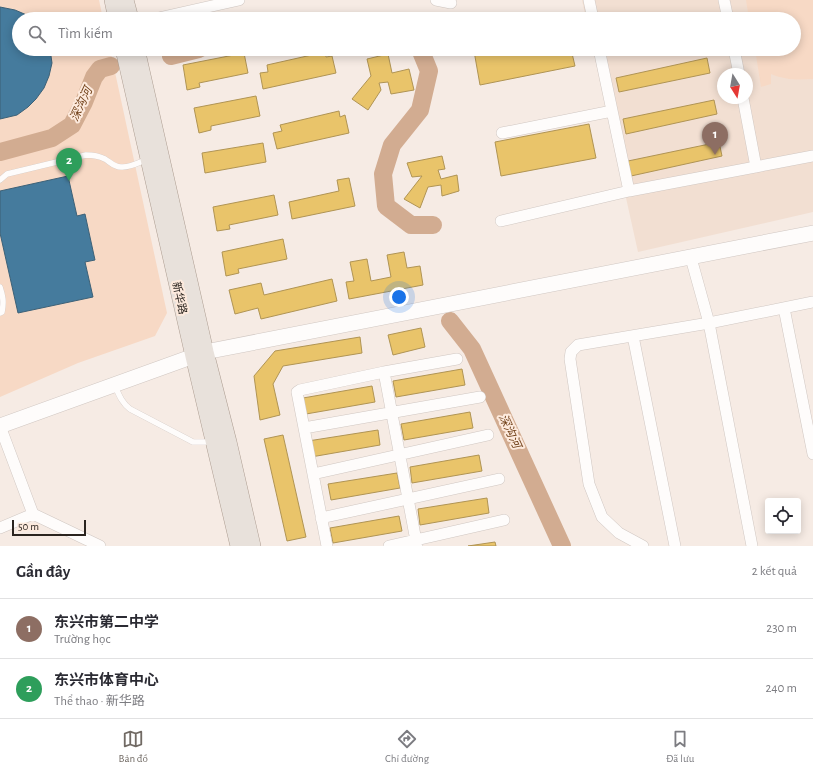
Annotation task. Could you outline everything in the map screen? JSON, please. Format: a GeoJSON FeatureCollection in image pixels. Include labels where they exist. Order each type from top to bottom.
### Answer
{"type":"FeatureCollection","features":[{"type":"Feature","properties":{"kind":"main road"},"geometry":{"type":"LineString","coordinates":[[113,0],[116,12]]}},
{"type":"Feature","properties":{"kind":"main road"},"geometry":{"type":"LineString","coordinates":[[125,0],[128,12]]}},
{"type":"Feature","properties":{"kind":"main road","name":"新华路"},"geometry":{"type":"LineString","coordinates":[[126,56],[148,159],[200,354],[228,442],[252,546]]}},
{"type":"Feature","properties":{"kind":"main road","name":"新华路"},"geometry":{"type":"LineString","coordinates":[[137,56],[200,354],[215,442],[239,546]]}},
{"type":"Feature","properties":{"kind":"main road"},"geometry":{"type":"LineString","coordinates":[[0,426],[200,354],[813,233]]}},
{"type":"Feature","properties":{"kind":"street"},"geometry":{"type":"LineString","coordinates":[[185,12],[239,0]]}},
{"type":"Feature","properties":{"kind":"street"},"geometry":{"type":"LineString","coordinates":[[436,0],[451,3]]}},
{"type":"Feature","properties":{"kind":"street"},"geometry":{"type":"LineString","coordinates":[[589,0],[592,12]]}},
{"type":"Feature","properties":{"kind":"street"},"geometry":{"type":"LineString","coordinates":[[724,0],[725,12]]}},
{"type":"Feature","properties":{"kind":"street"},"geometry":{"type":"LineString","coordinates":[[600,56],[629,191]]}},
{"type":"Feature","properties":{"kind":"street"},"geometry":{"type":"LineString","coordinates":[[735,56],[738,68]]}},
{"type":"Feature","properties":{"kind":"street"},"geometry":{"type":"LineString","coordinates":[[744,104],[756,167]]}},
{"type":"Feature","properties":{"kind":"street"},"geometry":{"type":"LineString","coordinates":[[502,133],[612,111]]}},
{"type":"Feature","properties":{"kind":"street"},"geometry":{"type":"LineString","coordinates":[[501,222],[629,191],[813,156]]}},
{"type":"Feature","properties":{"kind":"street"},"geometry":{"type":"LineString","coordinates":[[691,258],[709,323],[752,546]]}},
{"type":"Feature","properties":{"kind":"street"},"geometry":{"type":"LineString","coordinates":[[643,546],[619,534],[602,517],[589,484],[570,359],[571,352],[578,345],[709,323],[813,302]]}},
{"type":"Feature","properties":{"kind":"street"},"geometry":{"type":"LineString","coordinates":[[784,308],[813,454]]}},
{"type":"Feature","properties":{"kind":"street"},"geometry":{"type":"LineString","coordinates":[[633,336],[675,546]]}},
{"type":"Feature","properties":{"kind":"street"},"geometry":{"type":"LineString","coordinates":[[327,546],[297,392],[300,390],[384,372],[457,359]]}},
{"type":"Feature","properties":{"kind":"street"},"geometry":{"type":"LineString","coordinates":[[384,372],[417,543]]}},
{"type":"Feature","properties":{"kind":"street"},"geometry":{"type":"LineString","coordinates":[[304,428],[480,397]]}},
{"type":"Feature","properties":{"kind":"street"},"geometry":{"type":"LineString","coordinates":[[0,426],[33,514],[100,546]]}},
{"type":"Feature","properties":{"kind":"street"},"geometry":{"type":"LineString","coordinates":[[313,474],[488,436]]}},
{"type":"Feature","properties":{"kind":"street"},"geometry":{"type":"LineString","coordinates":[[321,518],[499,479]]}},
{"type":"Feature","properties":{"kind":"street"},"geometry":{"type":"LineString","coordinates":[[0,528],[33,514]]}},
{"type":"Feature","properties":{"kind":"street"},"geometry":{"type":"LineString","coordinates":[[389,546],[417,543],[504,520]]}},
{"type":"Feature","properties":{"kind":"lane"},"geometry":{"type":"LineString","coordinates":[[0,180],[7,174],[86,155],[100,157],[105,159],[110,164],[120,167],[127,167],[148,159]]}},
{"type":"Feature","properties":{"kind":"lane"},"geometry":{"type":"LineString","coordinates":[[0,287],[4,299],[2,312],[0,312]]}},
{"type":"Feature","properties":{"kind":"lane"},"geometry":{"type":"LineString","coordinates":[[114,384],[124,405],[130,409],[193,442],[215,442]]}},
{"type":"Feature","properties":{"kind":"shaded area"},"geometry":{"type":"Polygon","coordinates":[[[0,0],[99,0],[102,12],[12,12],[12,56],[112,56],[167,313],[155,336],[78,363],[0,397],[0,0]]]}},
{"type":"Feature","properties":{"kind":"shaded area"},"geometry":{"type":"Polygon","coordinates":[[[582,0],[813,0],[813,212],[638,252],[595,56],[801,56],[801,12],[585,12],[582,0]]]}},
{"type":"Feature","properties":{"kind":"shaded area"},"geometry":{"type":"Polygon","coordinates":[[[746,0],[813,0],[813,79],[792,79],[771,74],[771,84],[761,87],[756,56],[801,56],[801,12],[748,12],[746,0]]]}},
{"type":"Feature","properties":{"kind":"building: Nhà ở"},"geometry":{"type":"Polygon","coordinates":[[[229,56],[245,56],[248,73],[199,83],[200,87],[187,90],[183,65],[229,56]]]}},
{"type":"Feature","properties":{"kind":"building: Nhà ở"},"geometry":{"type":"Polygon","coordinates":[[[307,56],[332,56],[336,73],[263,89],[260,73],[268,72],[267,65],[307,56]]]}},
{"type":"Feature","properties":{"kind":"building: Nhà ở"},"geometry":{"type":"Polygon","coordinates":[[[380,56],[388,56],[392,73],[409,69],[414,90],[391,94],[388,82],[379,83],[381,90],[368,110],[352,99],[371,76],[367,59],[380,56]]]}},
{"type":"Feature","properties":{"kind":"building: Nhà ở"},"geometry":{"type":"Polygon","coordinates":[[[475,56],[573,56],[575,66],[480,85],[475,56]]]}},
{"type":"Feature","properties":{"kind":"building: Nhà ở"},"geometry":{"type":"Polygon","coordinates":[[[707,58],[710,73],[619,92],[616,78],[707,58]]]}},
{"type":"Feature","properties":{"kind":"building: Nhà ở"},"geometry":{"type":"Polygon","coordinates":[[[256,96],[260,116],[211,126],[211,130],[199,133],[194,108],[256,96]]]}},
{"type":"Feature","properties":{"kind":"building: Nhà ở"},"geometry":{"type":"Polygon","coordinates":[[[714,100],[717,114],[626,134],[623,119],[714,100]]]}},
{"type":"Feature","properties":{"kind":"building: Nhà ở"},"geometry":{"type":"Polygon","coordinates":[[[339,111],[340,117],[345,115],[349,133],[277,149],[273,133],[282,131],[280,125],[339,111]]]}},
{"type":"Feature","properties":{"kind":"building: Nhà ở"},"geometry":{"type":"Polygon","coordinates":[[[589,124],[596,158],[501,176],[495,142],[589,124]]]}},
{"type":"Feature","properties":{"kind":"building: Nhà ở"},"geometry":{"type":"Polygon","coordinates":[[[719,142],[722,156],[631,176],[628,161],[719,142]]]}},
{"type":"Feature","properties":{"kind":"building: Nhà ở"},"geometry":{"type":"Polygon","coordinates":[[[263,143],[266,162],[205,173],[202,153],[263,143]]]}},
{"type":"Feature","properties":{"kind":"building: Nhà ở"},"geometry":{"type":"Polygon","coordinates":[[[442,156],[445,169],[438,170],[441,179],[457,175],[459,191],[442,196],[441,185],[428,187],[420,208],[404,199],[422,176],[412,177],[407,163],[442,156]]]}},
{"type":"Feature","properties":{"kind":"building: Nhà ở"},"geometry":{"type":"Polygon","coordinates":[[[349,178],[355,206],[292,219],[289,202],[339,191],[337,180],[349,178]]]}},
{"type":"Feature","properties":{"kind":"building: Nhà ở"},"geometry":{"type":"Polygon","coordinates":[[[274,195],[278,215],[229,225],[230,229],[217,231],[213,207],[274,195]]]}},
{"type":"Feature","properties":{"kind":"building: Nhà ở"},"geometry":{"type":"Polygon","coordinates":[[[283,239],[287,259],[238,269],[239,273],[226,276],[222,252],[283,239]]]}},
{"type":"Feature","properties":{"kind":"building: Nhà ở"},"geometry":{"type":"Polygon","coordinates":[[[404,252],[407,268],[420,266],[423,285],[349,299],[346,282],[354,281],[350,262],[367,259],[371,281],[391,277],[387,255],[404,252]]]}},
{"type":"Feature","properties":{"kind":"building: Nhà ở"},"geometry":{"type":"Polygon","coordinates":[[[332,279],[337,301],[261,319],[258,308],[235,314],[229,290],[261,283],[264,295],[332,279]]]}},
{"type":"Feature","properties":{"kind":"building: Nhà ở"},"geometry":{"type":"Polygon","coordinates":[[[421,328],[425,347],[393,355],[388,335],[421,328]]]}},
{"type":"Feature","properties":{"kind":"building: Nhà ở"},"geometry":{"type":"Polygon","coordinates":[[[360,337],[362,353],[283,366],[273,384],[280,415],[260,420],[254,376],[275,351],[360,337]]]}},
{"type":"Feature","properties":{"kind":"building: Nhà ở"},"geometry":{"type":"Polygon","coordinates":[[[462,369],[465,385],[396,397],[393,381],[462,369]]]}},
{"type":"Feature","properties":{"kind":"building: Nhà ở"},"geometry":{"type":"Polygon","coordinates":[[[372,386],[375,402],[306,414],[303,398],[372,386]]]}},
{"type":"Feature","properties":{"kind":"building: Nhà ở"},"geometry":{"type":"Polygon","coordinates":[[[470,412],[473,428],[404,440],[401,424],[470,412]]]}},
{"type":"Feature","properties":{"kind":"building: Nhà ở"},"geometry":{"type":"Polygon","coordinates":[[[378,430],[380,445],[311,457],[308,441],[378,430]]]}},
{"type":"Feature","properties":{"kind":"building: Nhà ở"},"geometry":{"type":"Polygon","coordinates":[[[283,435],[306,537],[287,541],[264,439],[283,435]]]}},
{"type":"Feature","properties":{"kind":"building: Nhà ở"},"geometry":{"type":"Polygon","coordinates":[[[479,455],[482,471],[412,483],[410,467],[479,455]]]}},
{"type":"Feature","properties":{"kind":"building: Nhà ở"},"geometry":{"type":"Polygon","coordinates":[[[397,473],[400,488],[331,500],[328,484],[397,473]]]}},
{"type":"Feature","properties":{"kind":"building: Nhà ở"},"geometry":{"type":"Polygon","coordinates":[[[487,498],[489,513],[420,525],[418,509],[487,498]]]}},
{"type":"Feature","properties":{"kind":"building: Nhà ở"},"geometry":{"type":"Polygon","coordinates":[[[399,516],[402,531],[333,543],[330,528],[399,516]]]}},
{"type":"Feature","properties":{"kind":"building: Nhà ở"},"geometry":{"type":"Polygon","coordinates":[[[495,542],[496,546],[468,546],[495,542]]]}},
{"type":"Feature","properties":{"kind":"building: Công cộng"},"geometry":{"type":"Polygon","coordinates":[[[0,7],[20,12],[12,12],[12,56],[51,56],[52,63],[44,88],[36,99],[17,115],[0,119],[0,7]]]}},
{"type":"Feature","properties":{"kind":"building: Công cộng"},"geometry":{"type":"Polygon","coordinates":[[[68,176],[77,216],[85,214],[95,260],[85,262],[93,297],[18,313],[0,233],[0,191],[68,176]]]}},
{"type":"Feature","properties":{"kind":"waterway","name":"深沟河"},"geometry":{"type":"LineString","coordinates":[[423,56],[429,71],[420,110],[392,145],[383,174],[386,206],[411,225],[433,225]]}},
{"type":"Feature","properties":{"kind":"waterway","name":"深沟河"},"geometry":{"type":"LineString","coordinates":[[0,152],[52,138],[72,125],[84,102],[94,77],[100,69],[111,66]]}},
{"type":"Feature","properties":{"kind":"waterway","name":"深沟河"},"geometry":{"type":"LineString","coordinates":[[450,321],[472,349],[562,546]]}},
{"type":"Feature","properties":{"kind":"place","name":"东兴市第二中学"},"geometry":{"type":"Point","coordinates":[715,155]}},
{"type":"Feature","properties":{"kind":"place","name":"东兴市体育中心"},"geometry":{"type":"Point","coordinates":[69,181]}}]}
